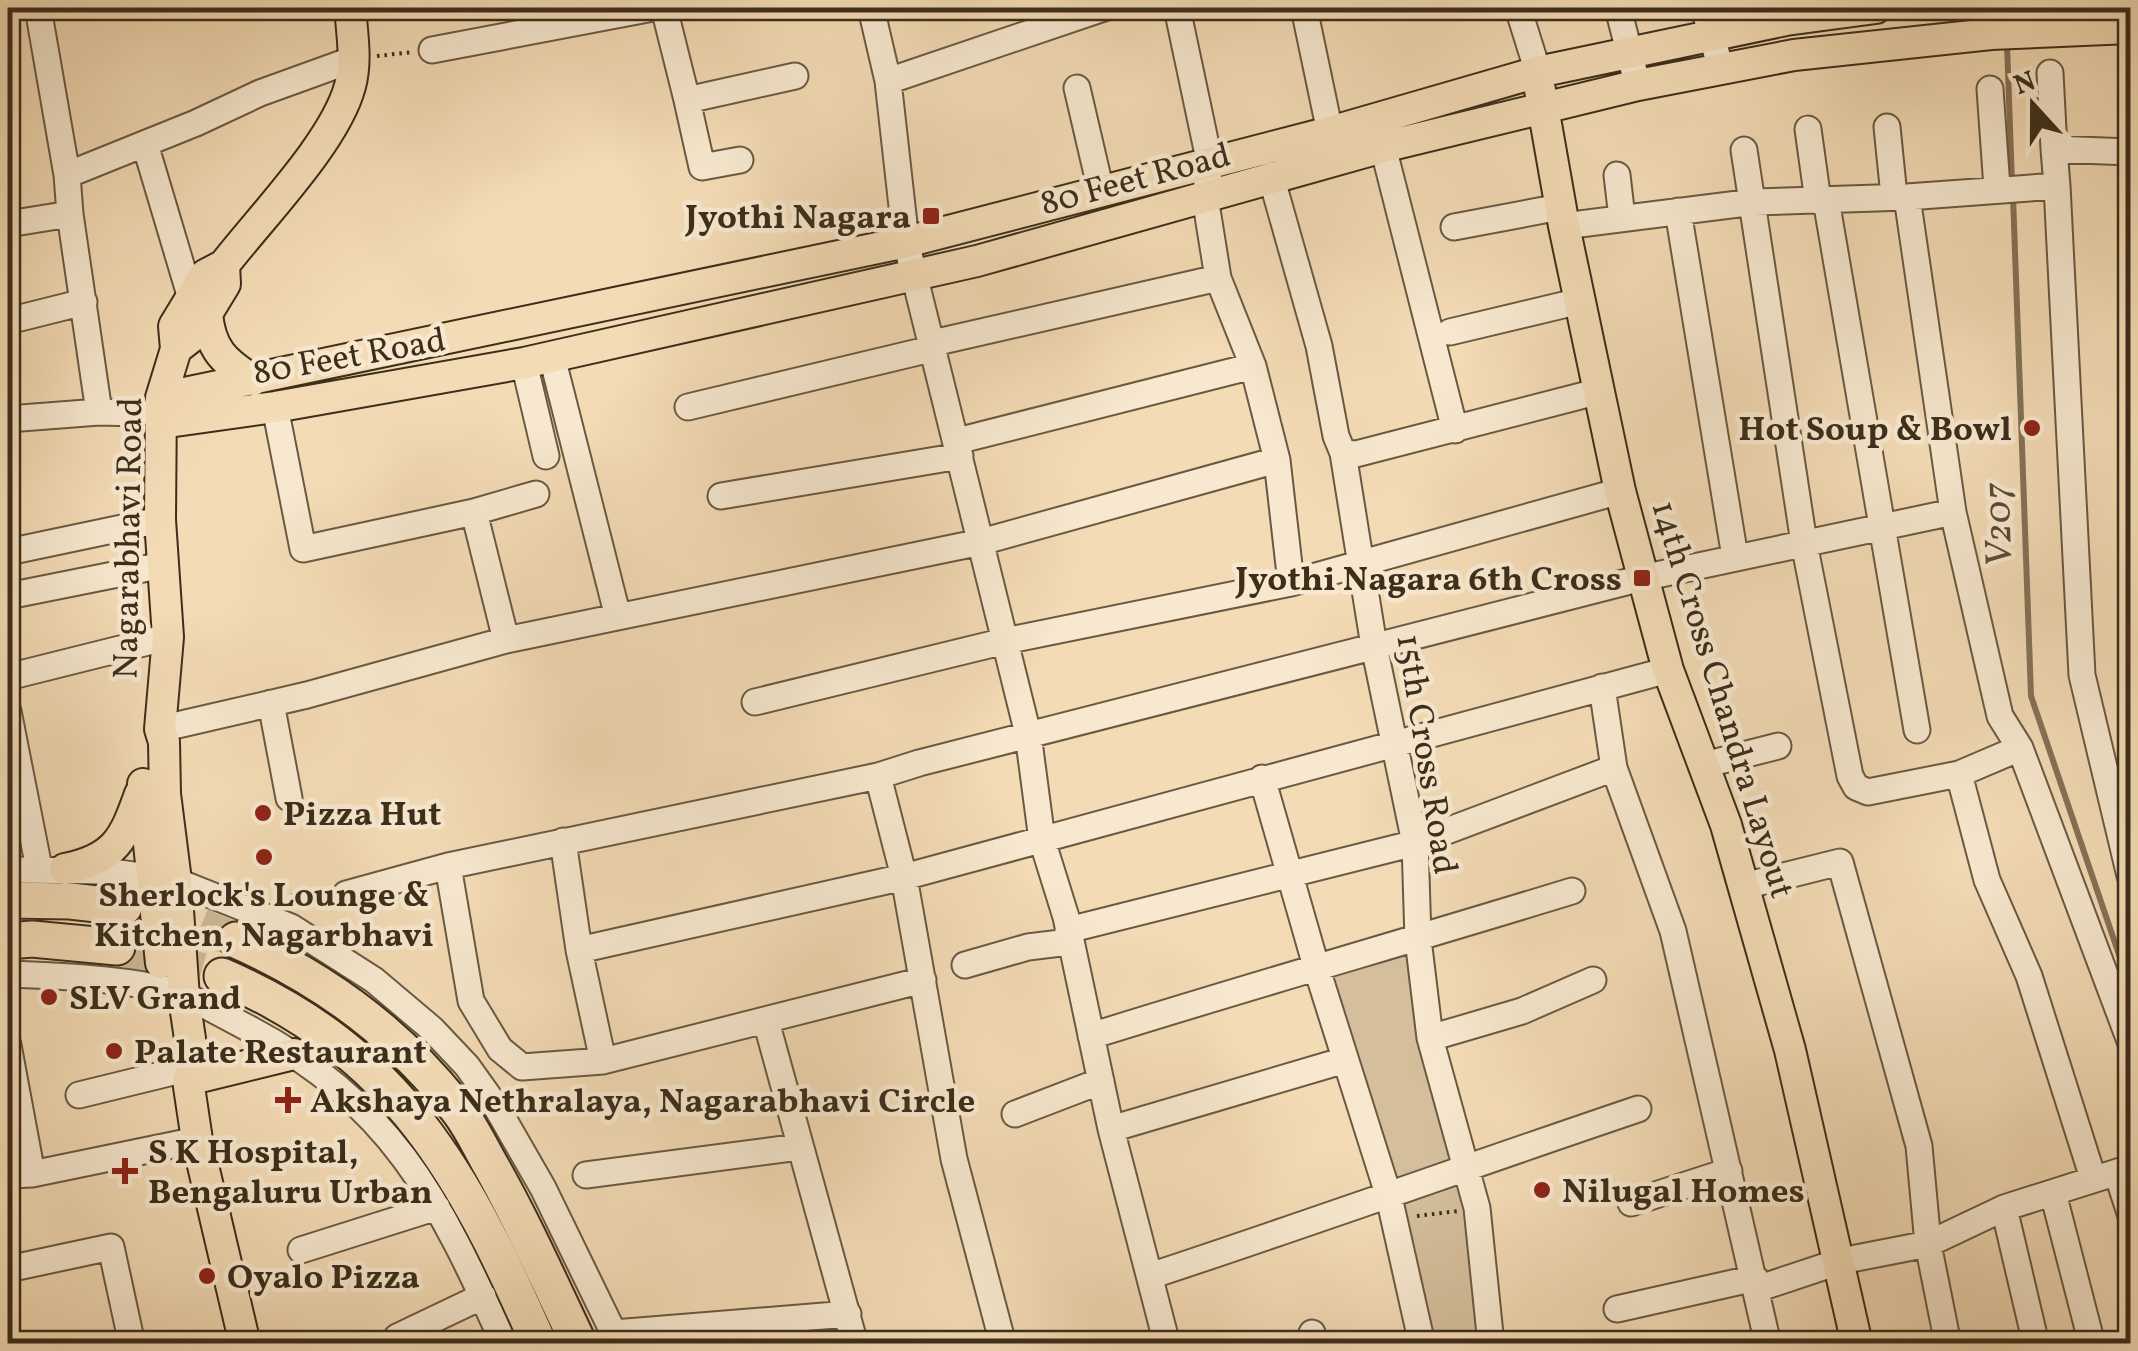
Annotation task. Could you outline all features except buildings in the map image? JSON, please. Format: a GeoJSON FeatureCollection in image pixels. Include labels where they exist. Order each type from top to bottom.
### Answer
{"type":"FeatureCollection","features":[{"type":"Feature","properties":{"kind":"highway"},"geometry":{"type":"LineString","coordinates":[[8,900],[124,907]]}},
{"type":"Feature","properties":{"kind":"highway"},"geometry":{"type":"LineString","coordinates":[[8,940],[117,947]]}},
{"type":"Feature","properties":{"kind":"highway"},"geometry":{"type":"LineString","coordinates":[[236,940],[282,960],[376,1024],[417,1062],[457,1108],[512,1204],[579,1344]]}},
{"type":"Feature","properties":{"kind":"highway"},"geometry":{"type":"LineString","coordinates":[[222,976],[266,995],[348,1050],[422,1125],[479,1214],[540,1344]]}},
{"type":"Feature","properties":{"kind":"main road"},"geometry":{"type":"LineString","coordinates":[[253,380],[222,360],[215,350],[198,304],[204,275],[224,265],[322,142],[346,98],[354,59],[350,8]]}},
{"type":"Feature","properties":{"kind":"main road","name":"80 Feet Road"},"geometry":{"type":"LineString","coordinates":[[153,412],[253,380],[906,242],[1629,50],[1707,22],[1876,8]]}},
{"type":"Feature","properties":{"kind":"main road","name":"80 Feet Road"},"geometry":{"type":"LineString","coordinates":[[153,412],[275,406],[538,360],[977,261],[1383,147],[1638,85],[1794,55],[1991,34],[2130,28]]}},
{"type":"Feature","properties":{"kind":"main road","name":"14th Cross Chandra Layout"},"geometry":{"type":"LineString","coordinates":[[1538,72],[1562,217],[1642,578],[1668,670],[1744,886],[1790,1050],[1858,1344]]}},
{"type":"Feature","properties":{"kind":"main road","name":"Nagarabhavi Road"},"geometry":{"type":"LineString","coordinates":[[160,730],[168,637],[153,412],[176,349],[174,326],[198,304]]}},
{"type":"Feature","properties":{"kind":"main road"},"geometry":{"type":"LineString","coordinates":[[52,868],[100,859],[122,840],[160,730]]}},
{"type":"Feature","properties":{"kind":"main road"},"geometry":{"type":"LineString","coordinates":[[160,730],[164,742],[164,880],[174,993],[194,1066],[183,1075]]}},
{"type":"Feature","properties":{"kind":"main road"},"geometry":{"type":"LineString","coordinates":[[144,784],[178,934],[174,993]]}},
{"type":"Feature","properties":{"kind":"main road"},"geometry":{"type":"LineString","coordinates":[[183,1075],[294,1054]]}},
{"type":"Feature","properties":{"kind":"main road"},"geometry":{"type":"LineString","coordinates":[[183,1075],[246,1344]]}},
{"type":"Feature","properties":{"kind":"street"},"geometry":{"type":"LineString","coordinates":[[38,8],[68,176],[99,412]]}},
{"type":"Feature","properties":{"kind":"street"},"geometry":{"type":"LineString","coordinates":[[432,50],[652,8]]}},
{"type":"Feature","properties":{"kind":"street"},"geometry":{"type":"LineString","coordinates":[[664,8],[702,168],[740,160]]}},
{"type":"Feature","properties":{"kind":"street"},"geometry":{"type":"LineString","coordinates":[[871,8],[888,81],[906,242],[1028,734],[1042,840],[1069,936],[1112,1128],[1167,1344]]}},
{"type":"Feature","properties":{"kind":"street"},"geometry":{"type":"LineString","coordinates":[[888,81],[1104,8]]}},
{"type":"Feature","properties":{"kind":"street"},"geometry":{"type":"LineString","coordinates":[[1178,8],[1210,164],[1204,197],[1218,278],[1253,366],[1277,460],[1291,583]]}},
{"type":"Feature","properties":{"kind":"street"},"geometry":{"type":"LineString","coordinates":[[1304,8],[1330,132]]}},
{"type":"Feature","properties":{"kind":"street"},"geometry":{"type":"LineString","coordinates":[[1518,8],[1538,72]]}},
{"type":"Feature","properties":{"kind":"street"},"geometry":{"type":"LineString","coordinates":[[1618,8],[1638,85]]}},
{"type":"Feature","properties":{"kind":"street"},"geometry":{"type":"LineString","coordinates":[[1707,22],[1722,69]]}},
{"type":"Feature","properties":{"kind":"street"},"geometry":{"type":"LineString","coordinates":[[68,176],[260,93],[354,59]]}},
{"type":"Feature","properties":{"kind":"street"},"geometry":{"type":"LineString","coordinates":[[1454,226],[1562,217],[1622,218],[1754,202],[2026,187],[2054,149],[2050,72]]}},
{"type":"Feature","properties":{"kind":"street"},"geometry":{"type":"LineString","coordinates":[[687,100],[795,76]]}},
{"type":"Feature","properties":{"kind":"street"},"geometry":{"type":"LineString","coordinates":[[1077,88],[1101,191]]}},
{"type":"Feature","properties":{"kind":"street"},"geometry":{"type":"LineString","coordinates":[[1990,89],[2026,187],[2082,675],[2130,876]]}},
{"type":"Feature","properties":{"kind":"street"},"geometry":{"type":"LineString","coordinates":[[1887,128],[1952,512],[2000,716],[2020,748],[2130,1041]]}},
{"type":"Feature","properties":{"kind":"street"},"geometry":{"type":"LineString","coordinates":[[1808,129],[1917,730]]}},
{"type":"Feature","properties":{"kind":"street"},"geometry":{"type":"LineString","coordinates":[[145,144],[198,304]]}},
{"type":"Feature","properties":{"kind":"street"},"geometry":{"type":"LineString","coordinates":[[1383,147],[1455,430]]}},
{"type":"Feature","properties":{"kind":"street"},"geometry":{"type":"LineString","coordinates":[[2054,149],[2130,152]]}},
{"type":"Feature","properties":{"kind":"street"},"geometry":{"type":"LineString","coordinates":[[1744,150],[1804,543],[1850,776],[1856,787],[1868,792],[1959,774],[2020,748]]}},
{"type":"Feature","properties":{"kind":"street"},"geometry":{"type":"LineString","coordinates":[[1617,175],[1622,218]]}},
{"type":"Feature","properties":{"kind":"street","name":"15th Cross Road"},"geometry":{"type":"LineString","coordinates":[[1272,180],[1319,346],[1336,436],[1343,453],[1374,646],[1415,843],[1418,938],[1430,1038],[1477,1208],[1491,1344]]}},
{"type":"Feature","properties":{"kind":"street"},"geometry":{"type":"LineString","coordinates":[[1678,211],[1735,557]]}},
{"type":"Feature","properties":{"kind":"street"},"geometry":{"type":"LineString","coordinates":[[8,224],[70,214]]}},
{"type":"Feature","properties":{"kind":"street"},"geometry":{"type":"LineString","coordinates":[[688,407],[1218,278]]}},
{"type":"Feature","properties":{"kind":"street"},"geometry":{"type":"LineString","coordinates":[[1450,332],[1580,301]]}},
{"type":"Feature","properties":{"kind":"street"},"geometry":{"type":"LineString","coordinates":[[8,321],[84,302]]}},
{"type":"Feature","properties":{"kind":"street"},"geometry":{"type":"LineString","coordinates":[[538,360],[546,456]]}},
{"type":"Feature","properties":{"kind":"street"},"geometry":{"type":"LineString","coordinates":[[538,360],[618,617]]}},
{"type":"Feature","properties":{"kind":"street"},"geometry":{"type":"LineString","coordinates":[[720,496],[959,448],[1253,366]]}},
{"type":"Feature","properties":{"kind":"street"},"geometry":{"type":"LineString","coordinates":[[1343,453],[1356,454],[1600,391]]}},
{"type":"Feature","properties":{"kind":"street"},"geometry":{"type":"LineString","coordinates":[[275,406],[304,548],[474,512],[536,494]]}},
{"type":"Feature","properties":{"kind":"street"},"geometry":{"type":"LineString","coordinates":[[8,418],[153,412]]}},
{"type":"Feature","properties":{"kind":"street"},"geometry":{"type":"LineString","coordinates":[[160,730],[506,640],[981,542],[1277,460]]}},
{"type":"Feature","properties":{"kind":"street"},"geometry":{"type":"LineString","coordinates":[[755,702],[1005,641],[1291,583],[1620,490]]}},
{"type":"Feature","properties":{"kind":"street"},"geometry":{"type":"LineString","coordinates":[[474,512],[506,640]]}},
{"type":"Feature","properties":{"kind":"street"},"geometry":{"type":"LineString","coordinates":[[346,894],[448,866],[878,776],[1028,734],[1642,578],[1882,530],[1952,512]]}},
{"type":"Feature","properties":{"kind":"street"},"geometry":{"type":"LineString","coordinates":[[8,552],[160,520]]}},
{"type":"Feature","properties":{"kind":"street"},"geometry":{"type":"LineString","coordinates":[[8,596],[162,564]]}},
{"type":"Feature","properties":{"kind":"street"},"geometry":{"type":"LineString","coordinates":[[8,677],[168,637]]}},
{"type":"Feature","properties":{"kind":"street"},"geometry":{"type":"LineString","coordinates":[[579,950],[904,877],[1668,670]]}},
{"type":"Feature","properties":{"kind":"street"},"geometry":{"type":"LineString","coordinates":[[1602,687],[1614,768],[1673,930],[1768,1344]]}},
{"type":"Feature","properties":{"kind":"street"},"geometry":{"type":"LineString","coordinates":[[271,703],[288,798]]}},
{"type":"Feature","properties":{"kind":"street"},"geometry":{"type":"LineString","coordinates":[[8,711],[52,868]]}},
{"type":"Feature","properties":{"kind":"street"},"geometry":{"type":"LineString","coordinates":[[1704,765],[1778,746]]}},
{"type":"Feature","properties":{"kind":"street"},"geometry":{"type":"LineString","coordinates":[[965,965],[1289,874],[1415,843],[1614,768]]}},
{"type":"Feature","properties":{"kind":"street"},"geometry":{"type":"LineString","coordinates":[[1959,774],[1987,880],[2130,1213]]}},
{"type":"Feature","properties":{"kind":"street"},"geometry":{"type":"LineString","coordinates":[[878,776],[904,877],[954,1159],[1003,1344]]}},
{"type":"Feature","properties":{"kind":"street"},"geometry":{"type":"LineString","coordinates":[[1262,778],[1389,1197],[1422,1344]]}},
{"type":"Feature","properties":{"kind":"street"},"geometry":{"type":"LineString","coordinates":[[563,841],[579,950],[603,1061]]}},
{"type":"Feature","properties":{"kind":"street"},"geometry":{"type":"LineString","coordinates":[[1744,886],[1840,862],[1918,1146],[1928,1244],[1948,1344]]}},
{"type":"Feature","properties":{"kind":"street"},"geometry":{"type":"LineString","coordinates":[[448,866],[471,1001],[500,1048],[522,1067],[603,1061],[923,980]]}},
{"type":"Feature","properties":{"kind":"street"},"geometry":{"type":"LineString","coordinates":[[8,870],[52,868],[164,880],[292,927],[374,980],[432,1029],[467,1066],[497,1108],[543,1188],[616,1338],[771,1332],[848,1314]]}},
{"type":"Feature","properties":{"kind":"street"},"geometry":{"type":"LineString","coordinates":[[1091,1036],[1572,891]]}},
{"type":"Feature","properties":{"kind":"street"},"geometry":{"type":"LineString","coordinates":[[8,974],[58,976],[174,993],[294,1054],[328,1078],[396,1143],[437,1207],[504,1344]]}},
{"type":"Feature","properties":{"kind":"street"},"geometry":{"type":"LineString","coordinates":[[1430,1038],[1522,1012],[1593,980]]}},
{"type":"Feature","properties":{"kind":"street"},"geometry":{"type":"LineString","coordinates":[[766,1020],[856,1344]]}},
{"type":"Feature","properties":{"kind":"street"},"geometry":{"type":"LineString","coordinates":[[8,1045],[20,1174],[197,1140]]}},
{"type":"Feature","properties":{"kind":"street"},"geometry":{"type":"LineString","coordinates":[[1112,1128],[1346,1060]]}},
{"type":"Feature","properties":{"kind":"street"},"geometry":{"type":"LineString","coordinates":[[79,1095],[183,1075]]}},
{"type":"Feature","properties":{"kind":"street"},"geometry":{"type":"LineString","coordinates":[[1015,1114],[1101,1081]]}},
{"type":"Feature","properties":{"kind":"street"},"geometry":{"type":"LineString","coordinates":[[1150,1276],[1638,1110]]}},
{"type":"Feature","properties":{"kind":"street"},"geometry":{"type":"LineString","coordinates":[[586,1175],[799,1148]]}},
{"type":"Feature","properties":{"kind":"street"},"geometry":{"type":"LineString","coordinates":[[1630,1203],[1730,1171]]}},
{"type":"Feature","properties":{"kind":"street"},"geometry":{"type":"LineString","coordinates":[[1617,1309],[1756,1284],[1928,1244],[2004,1208],[2114,1173]]}},
{"type":"Feature","properties":{"kind":"street"},"geometry":{"type":"LineString","coordinates":[[2053,1193],[2092,1344]]}},
{"type":"Feature","properties":{"kind":"street"},"geometry":{"type":"LineString","coordinates":[[301,1250],[437,1207]]}},
{"type":"Feature","properties":{"kind":"street"},"geometry":{"type":"LineString","coordinates":[[2004,1208],[2036,1344]]}},
{"type":"Feature","properties":{"kind":"street"},"geometry":{"type":"LineString","coordinates":[[8,1269],[111,1247],[132,1344]]}},
{"type":"Feature","properties":{"kind":"street"},"geometry":{"type":"LineString","coordinates":[[401,1344],[397,1338],[483,1296]]}},
{"type":"Feature","properties":{"kind":"path"},"geometry":{"type":"LineString","coordinates":[[354,59],[432,50]]}},
{"type":"Feature","properties":{"kind":"path"},"geometry":{"type":"LineString","coordinates":[[269,895],[346,894]]}},
{"type":"Feature","properties":{"kind":"path"},"geometry":{"type":"LineString","coordinates":[[1408,1217],[1477,1208]]}},
{"type":"Feature","properties":{"kind":"shaded area"},"geometry":{"type":"Polygon","coordinates":[[[1409,949],[1456,1161],[1394,1185],[1327,973],[1409,949]]]}},
{"type":"Feature","properties":{"kind":"shaded area"},"geometry":{"type":"Polygon","coordinates":[[[1461,1183],[1484,1343],[1429,1343],[1397,1206],[1461,1183]]]}},
{"type":"Feature","properties":{"kind":"waterway","name":"V207"},"geometry":{"type":"LineString","coordinates":[[2007,44],[2012,183]]}},
{"type":"Feature","properties":{"kind":"waterway","name":"V207"},"geometry":{"type":"LineString","coordinates":[[2013,196],[2031,696],[2130,987]]}},
{"type":"Feature","properties":{"kind":"tunnel"},"geometry":{"type":"LineString","coordinates":[[150,912],[189,921],[236,940]]}},
{"type":"Feature","properties":{"kind":"tunnel"},"geometry":{"type":"LineString","coordinates":[[117,947],[222,976]]}},
{"type":"Feature","properties":{"kind":"place","name":"Jyothi Nagara"},"geometry":{"type":"Point","coordinates":[931,216]}},
{"type":"Feature","properties":{"kind":"place","name":"Hot Soup & Bowl"},"geometry":{"type":"Point","coordinates":[2032,428]}},
{"type":"Feature","properties":{"kind":"place","name":"Jyothi Nagara 6th Cross"},"geometry":{"type":"Point","coordinates":[1642,578]}},
{"type":"Feature","properties":{"kind":"place","name":"Pizza Hut"},"geometry":{"type":"Point","coordinates":[263,813]}},
{"type":"Feature","properties":{"kind":"place","name":"Sherlock's Lounge & Kitchen, Nagarbhavi"},"geometry":{"type":"Point","coordinates":[264,857]}},
{"type":"Feature","properties":{"kind":"place","name":"SLV Grand"},"geometry":{"type":"Point","coordinates":[49,997]}},
{"type":"Feature","properties":{"kind":"place","name":"Palate Restaurant"},"geometry":{"type":"Point","coordinates":[114,1051]}},
{"type":"Feature","properties":{"kind":"place","name":"Akshaya Nethralaya, Nagarabhavi Circle"},"geometry":{"type":"Point","coordinates":[288,1100]}},
{"type":"Feature","properties":{"kind":"place","name":"S K Hospital, Bengaluru Urban"},"geometry":{"type":"Point","coordinates":[125,1171]}},
{"type":"Feature","properties":{"kind":"place","name":"Nilugal Homes"},"geometry":{"type":"Point","coordinates":[1542,1190]}},
{"type":"Feature","properties":{"kind":"place","name":"Oyalo Pizza"},"geometry":{"type":"Point","coordinates":[207,1276]}}]}
